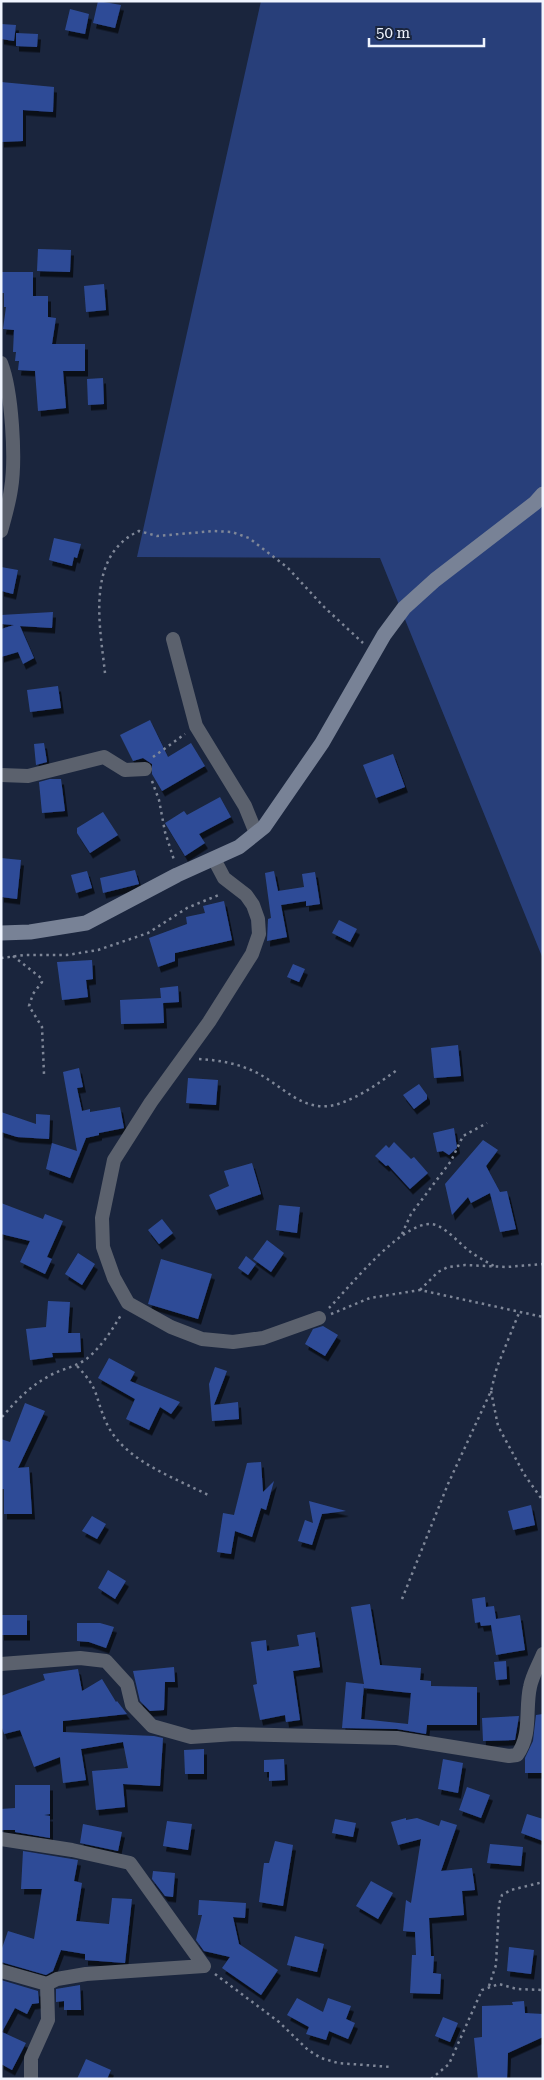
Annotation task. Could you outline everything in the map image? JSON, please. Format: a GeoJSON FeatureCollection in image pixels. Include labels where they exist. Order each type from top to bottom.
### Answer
{"type":"FeatureCollection","features":[{"type":"Feature","properties":{"kind":"main road"},"geometry":{"type":"LineString","coordinates":[[1,932],[30,932],[86,923],[177,875],[239,847],[264,827],[322,743],[374,652],[404,608],[543,494]]}},
{"type":"Feature","properties":{"kind":"street"},"geometry":{"type":"LineString","coordinates":[[1,363],[8,394],[13,460],[6,490],[1,531]]}},
{"type":"Feature","properties":{"kind":"street"},"geometry":{"type":"LineString","coordinates":[[174,639],[196,726],[245,806],[256,833]]}},
{"type":"Feature","properties":{"kind":"street"},"geometry":{"type":"LineString","coordinates":[[1,775],[28,776],[104,757],[125,770],[145,769]]}},
{"type":"Feature","properties":{"kind":"street"},"geometry":{"type":"LineString","coordinates":[[214,859],[224,878],[246,895],[256,912],[259,934],[252,954],[183,1058],[150,1102],[114,1160],[102,1218],[103,1247],[114,1278],[128,1304],[171,1327],[202,1339],[232,1342],[263,1338],[320,1318]]}},
{"type":"Feature","properties":{"kind":"street"},"geometry":{"type":"LineString","coordinates":[[1,1664],[80,1658],[106,1661],[127,1684],[132,1705],[152,1726],[191,1737],[235,1734],[397,1738],[509,1756],[517,1755],[524,1743],[530,1686],[543,1654]]}},
{"type":"Feature","properties":{"kind":"street"},"geometry":{"type":"LineString","coordinates":[[1,1839],[72,1850],[130,1863],[204,1966]]}},
{"type":"Feature","properties":{"kind":"street"},"geometry":{"type":"LineString","coordinates":[[1,1971],[47,1984],[57,1978],[86,1974],[204,1966]]}},
{"type":"Feature","properties":{"kind":"street"},"geometry":{"type":"LineString","coordinates":[[31,2079],[31,2058],[48,2020],[47,1984]]}},
{"type":"Feature","properties":{"kind":"path"},"geometry":{"type":"LineString","coordinates":[[105,673],[100,605],[105,563],[120,544],[139,531],[157,536],[214,531],[232,532],[249,538],[288,568],[322,606],[374,652]]}},
{"type":"Feature","properties":{"kind":"path"},"geometry":{"type":"LineString","coordinates":[[177,875],[165,832],[159,800],[145,769],[150,759],[196,726]]}},
{"type":"Feature","properties":{"kind":"path"},"geometry":{"type":"LineString","coordinates":[[1,958],[67,955],[121,943],[148,933],[187,908],[238,888]]}},
{"type":"Feature","properties":{"kind":"path"},"geometry":{"type":"LineString","coordinates":[[13,956],[41,978],[42,982],[33,994],[30,1006],[42,1027],[44,1074]]}},
{"type":"Feature","properties":{"kind":"path"},"geometry":{"type":"LineString","coordinates":[[183,1058],[233,1064],[253,1071],[291,1097],[305,1104],[322,1107],[339,1104],[360,1094],[397,1070]]}},
{"type":"Feature","properties":{"kind":"path"},"geometry":{"type":"LineString","coordinates":[[402,1235],[411,1214],[452,1161],[463,1136],[487,1123]]}},
{"type":"Feature","properties":{"kind":"path"},"geometry":{"type":"LineString","coordinates":[[320,1318],[402,1235],[417,1226],[428,1223],[437,1225],[469,1250],[494,1266]]}},
{"type":"Feature","properties":{"kind":"path"},"geometry":{"type":"LineString","coordinates":[[420,1290],[438,1272],[448,1267],[543,1264]]}},
{"type":"Feature","properties":{"kind":"path"},"geometry":{"type":"LineString","coordinates":[[320,1318],[370,1298],[420,1290],[543,1317]]}},
{"type":"Feature","properties":{"kind":"path"},"geometry":{"type":"LineString","coordinates":[[2,1417],[26,1391],[50,1375],[77,1366],[91,1355],[106,1338],[128,1304]]}},
{"type":"Feature","properties":{"kind":"path"},"geometry":{"type":"LineString","coordinates":[[402,1599],[448,1484],[491,1391],[497,1367],[519,1313]]}},
{"type":"Feature","properties":{"kind":"path"},"geometry":{"type":"LineString","coordinates":[[77,1366],[92,1381],[106,1423],[130,1452],[159,1472],[210,1496]]}},
{"type":"Feature","properties":{"kind":"path"},"geometry":{"type":"LineString","coordinates":[[491,1391],[498,1426],[524,1474],[543,1501]]}},
{"type":"Feature","properties":{"kind":"path"},"geometry":{"type":"LineString","coordinates":[[489,1986],[496,1965],[502,1895],[511,1890],[543,1882]]}},
{"type":"Feature","properties":{"kind":"path"},"geometry":{"type":"LineString","coordinates":[[204,1966],[252,2001],[308,2050],[321,2058],[338,2063],[391,2067]]}},
{"type":"Feature","properties":{"kind":"path"},"geometry":{"type":"LineString","coordinates":[[431,2079],[448,2064],[482,1990],[499,1984],[517,1989],[543,1990]]}},
{"type":"Feature","properties":{"kind":"shaded area"},"geometry":{"type":"Polygon","coordinates":[[[261,1],[543,1],[543,959],[380,558],[137,557],[261,1]]]}},
{"type":"Feature","properties":{"kind":"building"},"geometry":{"type":"Polygon","coordinates":[[[98,1],[121,5],[115,28],[93,23],[98,1]]]}},
{"type":"Feature","properties":{"kind":"building"},"geometry":{"type":"Polygon","coordinates":[[[70,9],[89,14],[85,34],[65,30],[70,9]]]}},
{"type":"Feature","properties":{"kind":"building"},"geometry":{"type":"Polygon","coordinates":[[[1,24],[16,25],[14,41],[1,39],[1,24]]]}},
{"type":"Feature","properties":{"kind":"building"},"geometry":{"type":"Polygon","coordinates":[[[16,33],[38,34],[37,47],[16,46],[16,33]]]}},
{"type":"Feature","properties":{"kind":"building"},"geometry":{"type":"Polygon","coordinates":[[[1,82],[54,87],[53,112],[23,110],[23,141],[1,142],[1,82]]]}},
{"type":"Feature","properties":{"kind":"building"},"geometry":{"type":"Polygon","coordinates":[[[38,249],[71,250],[70,272],[37,271],[38,249]]]}},
{"type":"Feature","properties":{"kind":"building"},"geometry":{"type":"Polygon","coordinates":[[[1,272],[33,272],[33,296],[48,296],[48,317],[56,318],[52,344],[85,344],[85,371],[63,371],[66,408],[38,411],[35,371],[18,370],[19,361],[15,361],[16,352],[13,352],[14,330],[3,329],[6,307],[4,307],[4,293],[1,293],[1,272]]]}},
{"type":"Feature","properties":{"kind":"building"},"geometry":{"type":"Polygon","coordinates":[[[104,284],[106,310],[86,312],[84,286],[104,284]]]}},
{"type":"Feature","properties":{"kind":"building"},"geometry":{"type":"Polygon","coordinates":[[[103,378],[104,404],[88,405],[87,379],[103,378]]]}},
{"type":"Feature","properties":{"kind":"building"},"geometry":{"type":"Polygon","coordinates":[[[54,538],[81,544],[77,558],[74,557],[72,566],[49,560],[54,538]]]}},
{"type":"Feature","properties":{"kind":"building"},"geometry":{"type":"Polygon","coordinates":[[[1,567],[18,570],[13,594],[1,591],[1,567]]]}},
{"type":"Feature","properties":{"kind":"building"},"geometry":{"type":"Polygon","coordinates":[[[53,612],[52,628],[20,626],[34,658],[23,664],[18,652],[1,657],[1,629],[14,625],[1,624],[1,615],[53,612]]]}},
{"type":"Feature","properties":{"kind":"building"},"geometry":{"type":"Polygon","coordinates":[[[58,686],[61,708],[30,712],[27,690],[58,686]]]}},
{"type":"Feature","properties":{"kind":"building"},"geometry":{"type":"Polygon","coordinates":[[[150,720],[168,757],[191,743],[205,766],[162,791],[152,774],[152,764],[143,758],[133,761],[120,735],[150,720]]]}},
{"type":"Feature","properties":{"kind":"building"},"geometry":{"type":"Polygon","coordinates":[[[44,743],[47,762],[36,765],[34,744],[44,743]]]}},
{"type":"Feature","properties":{"kind":"building"},"geometry":{"type":"Polygon","coordinates":[[[393,754],[405,787],[376,798],[363,765],[393,754]]]}},
{"type":"Feature","properties":{"kind":"building"},"geometry":{"type":"Polygon","coordinates":[[[61,779],[65,811],[42,813],[39,782],[61,779]]]}},
{"type":"Feature","properties":{"kind":"building"},"geometry":{"type":"Polygon","coordinates":[[[220,797],[231,817],[199,834],[205,843],[185,856],[165,823],[184,811],[187,815],[220,797]]]}},
{"type":"Feature","properties":{"kind":"building"},"geometry":{"type":"Polygon","coordinates":[[[103,812],[118,835],[90,853],[77,833],[77,828],[103,812]]]}},
{"type":"Feature","properties":{"kind":"building"},"geometry":{"type":"Polygon","coordinates":[[[1,858],[21,860],[17,899],[1,897],[1,858]]]}},
{"type":"Feature","properties":{"kind":"building"},"geometry":{"type":"Polygon","coordinates":[[[135,870],[139,884],[103,893],[100,878],[135,870]]]}},
{"type":"Feature","properties":{"kind":"building"},"geometry":{"type":"Polygon","coordinates":[[[87,871],[92,888],[76,893],[71,875],[87,871]]]}},
{"type":"Feature","properties":{"kind":"building"},"geometry":{"type":"Polygon","coordinates":[[[274,871],[278,891],[304,887],[302,874],[315,872],[320,904],[306,906],[306,901],[281,905],[287,937],[267,941],[268,919],[271,918],[265,873],[274,871]]]}},
{"type":"Feature","properties":{"kind":"building"},"geometry":{"type":"Polygon","coordinates":[[[224,901],[232,940],[175,953],[175,961],[158,967],[149,938],[187,924],[186,917],[205,913],[203,906],[224,901]]]}},
{"type":"Feature","properties":{"kind":"building"},"geometry":{"type":"Polygon","coordinates":[[[339,920],[357,929],[350,942],[332,933],[339,920]]]}},
{"type":"Feature","properties":{"kind":"building"},"geometry":{"type":"Polygon","coordinates":[[[92,960],[93,979],[86,980],[88,997],[62,1000],[57,962],[92,960]]]}},
{"type":"Feature","properties":{"kind":"building"},"geometry":{"type":"Polygon","coordinates":[[[293,964],[305,969],[299,982],[287,977],[293,964]]]}},
{"type":"Feature","properties":{"kind":"building"},"geometry":{"type":"Polygon","coordinates":[[[178,986],[179,1002],[163,1003],[164,1023],[121,1024],[120,1000],[161,998],[160,988],[178,986]]]}},
{"type":"Feature","properties":{"kind":"building"},"geometry":{"type":"Polygon","coordinates":[[[458,1045],[461,1076],[434,1078],[431,1048],[458,1045]]]}},
{"type":"Feature","properties":{"kind":"building"},"geometry":{"type":"Polygon","coordinates":[[[79,1068],[83,1087],[77,1088],[82,1111],[90,1109],[90,1112],[120,1107],[124,1128],[99,1133],[99,1135],[86,1138],[70,1178],[46,1169],[52,1143],[77,1151],[63,1072],[79,1068]]]}},
{"type":"Feature","properties":{"kind":"building"},"geometry":{"type":"Polygon","coordinates":[[[188,1078],[218,1080],[216,1105],[186,1103],[188,1078]]]}},
{"type":"Feature","properties":{"kind":"building"},"geometry":{"type":"Polygon","coordinates":[[[419,1084],[427,1095],[427,1099],[414,1109],[403,1095],[419,1084]]]}},
{"type":"Feature","properties":{"kind":"building"},"geometry":{"type":"Polygon","coordinates":[[[1,1112],[36,1124],[36,1114],[50,1115],[49,1139],[17,1137],[1,1132],[1,1112]]]}},
{"type":"Feature","properties":{"kind":"building"},"geometry":{"type":"Polygon","coordinates":[[[454,1128],[457,1148],[449,1155],[443,1151],[437,1152],[433,1133],[454,1128]]]}},
{"type":"Feature","properties":{"kind":"building"},"geometry":{"type":"Polygon","coordinates":[[[483,1140],[498,1150],[486,1166],[500,1192],[507,1191],[516,1229],[500,1232],[490,1193],[471,1203],[468,1197],[452,1215],[445,1184],[483,1140]]]}},
{"type":"Feature","properties":{"kind":"building"},"geometry":{"type":"Polygon","coordinates":[[[394,1142],[411,1159],[414,1157],[428,1173],[410,1189],[388,1165],[386,1166],[375,1156],[386,1145],[389,1148],[394,1142]]]}},
{"type":"Feature","properties":{"kind":"building"},"geometry":{"type":"Polygon","coordinates":[[[252,1163],[261,1194],[216,1210],[209,1195],[229,1186],[224,1171],[252,1163]]]}},
{"type":"Feature","properties":{"kind":"building"},"geometry":{"type":"Polygon","coordinates":[[[1,1203],[43,1219],[45,1214],[63,1221],[47,1257],[52,1259],[45,1274],[20,1262],[30,1241],[1,1234],[1,1203]]]}},
{"type":"Feature","properties":{"kind":"building"},"geometry":{"type":"Polygon","coordinates":[[[279,1205],[300,1207],[297,1233],[276,1230],[279,1205]]]}},
{"type":"Feature","properties":{"kind":"building"},"geometry":{"type":"Polygon","coordinates":[[[162,1219],[173,1233],[159,1244],[148,1230],[162,1219]]]}},
{"type":"Feature","properties":{"kind":"building"},"geometry":{"type":"Polygon","coordinates":[[[267,1240],[284,1253],[271,1272],[253,1259],[267,1240]]]}},
{"type":"Feature","properties":{"kind":"building"},"geometry":{"type":"Polygon","coordinates":[[[78,1253],[95,1264],[82,1285],[65,1274],[78,1253]]]}},
{"type":"Feature","properties":{"kind":"building"},"geometry":{"type":"Polygon","coordinates":[[[246,1256],[256,1264],[248,1275],[238,1268],[246,1256]]]}},
{"type":"Feature","properties":{"kind":"building"},"geometry":{"type":"Polygon","coordinates":[[[161,1259],[212,1274],[198,1319],[148,1304],[161,1259]]]}},
{"type":"Feature","properties":{"kind":"building"},"geometry":{"type":"Polygon","coordinates":[[[48,1301],[70,1302],[68,1333],[80,1333],[81,1352],[52,1353],[53,1357],[30,1360],[26,1329],[46,1327],[48,1301]]]}},
{"type":"Feature","properties":{"kind":"building"},"geometry":{"type":"Polygon","coordinates":[[[323,1326],[338,1335],[325,1356],[305,1344],[313,1329],[323,1326]]]}},
{"type":"Feature","properties":{"kind":"building"},"geometry":{"type":"Polygon","coordinates":[[[109,1358],[135,1372],[130,1381],[180,1402],[171,1414],[160,1407],[149,1430],[126,1419],[135,1399],[98,1378],[109,1358]]]}},
{"type":"Feature","properties":{"kind":"building"},"geometry":{"type":"Polygon","coordinates":[[[215,1367],[227,1371],[214,1405],[238,1402],[239,1419],[212,1421],[209,1384],[215,1367]]]}},
{"type":"Feature","properties":{"kind":"building"},"geometry":{"type":"Polygon","coordinates":[[[25,1403],[45,1411],[18,1468],[29,1467],[32,1514],[4,1514],[4,1489],[1,1489],[1,1439],[10,1442],[25,1403]]]}},
{"type":"Feature","properties":{"kind":"building"},"geometry":{"type":"Polygon","coordinates":[[[261,1462],[263,1492],[274,1481],[266,1510],[261,1508],[252,1537],[235,1531],[231,1554],[217,1552],[223,1513],[234,1515],[247,1463],[261,1462]]]}},
{"type":"Feature","properties":{"kind":"building"},"geometry":{"type":"Polygon","coordinates":[[[309,1501],[346,1511],[322,1514],[312,1545],[298,1541],[305,1520],[313,1523],[309,1501]]]}},
{"type":"Feature","properties":{"kind":"building"},"geometry":{"type":"Polygon","coordinates":[[[531,1505],[535,1525],[513,1530],[508,1511],[531,1505]]]}},
{"type":"Feature","properties":{"kind":"building"},"geometry":{"type":"Polygon","coordinates":[[[92,1516],[106,1524],[97,1539],[82,1531],[92,1516]]]}},
{"type":"Feature","properties":{"kind":"building"},"geometry":{"type":"Polygon","coordinates":[[[108,1570],[126,1581],[115,1599],[98,1588],[108,1570]]]}},
{"type":"Feature","properties":{"kind":"building"},"geometry":{"type":"Polygon","coordinates":[[[485,1597],[486,1607],[494,1606],[496,1619],[520,1615],[525,1650],[496,1655],[491,1625],[481,1626],[480,1622],[475,1623],[472,1599],[485,1597]]]}},
{"type":"Feature","properties":{"kind":"building"},"geometry":{"type":"Polygon","coordinates":[[[370,1604],[380,1665],[421,1668],[420,1680],[431,1681],[431,1686],[477,1687],[477,1725],[427,1725],[426,1734],[397,1729],[342,1728],[346,1682],[364,1684],[351,1607],[370,1604]],[[364,1685],[361,1719],[408,1724],[411,1693],[364,1688],[364,1685]]]}},
{"type":"Feature","properties":{"kind":"building"},"geometry":{"type":"Polygon","coordinates":[[[1,1615],[27,1615],[27,1635],[1,1635],[1,1615]]]}},
{"type":"Feature","properties":{"kind":"building"},"geometry":{"type":"Polygon","coordinates":[[[77,1623],[100,1623],[114,1627],[106,1648],[89,1642],[77,1641],[77,1623]]]}},
{"type":"Feature","properties":{"kind":"building"},"geometry":{"type":"Polygon","coordinates":[[[315,1632],[320,1667],[293,1671],[300,1720],[286,1722],[285,1715],[260,1720],[253,1685],[257,1684],[251,1642],[266,1640],[267,1651],[299,1646],[297,1635],[315,1632]]]}},
{"type":"Feature","properties":{"kind":"building"},"geometry":{"type":"Polygon","coordinates":[[[506,1661],[507,1679],[496,1680],[494,1662],[506,1661]]]}},
{"type":"Feature","properties":{"kind":"building"},"geometry":{"type":"Polygon","coordinates":[[[174,1667],[175,1682],[165,1682],[164,1710],[150,1711],[140,1701],[133,1671],[174,1667]]]}},
{"type":"Feature","properties":{"kind":"building"},"geometry":{"type":"Polygon","coordinates":[[[78,1669],[82,1691],[102,1679],[116,1702],[127,1714],[63,1721],[63,1732],[163,1738],[160,1786],[123,1784],[125,1807],[96,1810],[92,1771],[128,1768],[123,1742],[81,1749],[86,1780],[63,1783],[60,1757],[34,1767],[20,1730],[4,1734],[1,1725],[1,1696],[45,1680],[43,1674],[78,1669]]]}},
{"type":"Feature","properties":{"kind":"building"},"geometry":{"type":"Polygon","coordinates":[[[543,1714],[543,1773],[525,1773],[525,1758],[533,1741],[536,1715],[543,1714]]]}},
{"type":"Feature","properties":{"kind":"building"},"geometry":{"type":"Polygon","coordinates":[[[519,1716],[515,1740],[483,1741],[482,1718],[519,1716]]]}},
{"type":"Feature","properties":{"kind":"building"},"geometry":{"type":"Polygon","coordinates":[[[204,1749],[204,1774],[185,1774],[184,1750],[204,1749]]]}},
{"type":"Feature","properties":{"kind":"building"},"geometry":{"type":"Polygon","coordinates":[[[284,1759],[285,1780],[269,1781],[269,1772],[264,1772],[264,1760],[284,1759]]]}},
{"type":"Feature","properties":{"kind":"building"},"geometry":{"type":"Polygon","coordinates":[[[443,1759],[463,1763],[458,1793],[438,1789],[443,1759]]]}},
{"type":"Feature","properties":{"kind":"building"},"geometry":{"type":"Polygon","coordinates":[[[15,1785],[50,1785],[50,1814],[44,1815],[50,1816],[50,1838],[15,1832],[15,1830],[1,1830],[1,1809],[15,1808],[15,1785]]]}},
{"type":"Feature","properties":{"kind":"building"},"geometry":{"type":"Polygon","coordinates":[[[467,1787],[490,1795],[481,1818],[459,1810],[467,1787]]]}},
{"type":"Feature","properties":{"kind":"building"},"geometry":{"type":"Polygon","coordinates":[[[527,1814],[543,1819],[543,1841],[521,1833],[527,1814]]]}},
{"type":"Feature","properties":{"kind":"building"},"geometry":{"type":"Polygon","coordinates":[[[406,1818],[406,1820],[417,1818],[439,1826],[441,1820],[457,1825],[441,1871],[472,1868],[475,1890],[462,1891],[464,1915],[429,1918],[431,1956],[434,1956],[433,1973],[441,1974],[440,1994],[410,1993],[412,1955],[416,1955],[415,1932],[403,1931],[406,1900],[411,1903],[421,1839],[398,1845],[391,1822],[406,1818]]]}},
{"type":"Feature","properties":{"kind":"building"},"geometry":{"type":"Polygon","coordinates":[[[335,1819],[356,1823],[353,1837],[332,1833],[335,1819]]]}},
{"type":"Feature","properties":{"kind":"building"},"geometry":{"type":"Polygon","coordinates":[[[167,1821],[192,1824],[188,1850],[163,1846],[167,1821]]]}},
{"type":"Feature","properties":{"kind":"building"},"geometry":{"type":"Polygon","coordinates":[[[83,1824],[122,1832],[118,1851],[80,1843],[83,1824]]]}},
{"type":"Feature","properties":{"kind":"building"},"geometry":{"type":"Polygon","coordinates":[[[275,1841],[293,1845],[283,1906],[259,1902],[264,1863],[269,1863],[275,1841]]]}},
{"type":"Feature","properties":{"kind":"building"},"geometry":{"type":"Polygon","coordinates":[[[490,1844],[523,1847],[521,1866],[487,1863],[490,1844]]]}},
{"type":"Feature","properties":{"kind":"building"},"geometry":{"type":"Polygon","coordinates":[[[23,1851],[78,1860],[74,1881],[82,1883],[76,1921],[109,1924],[112,1898],[132,1899],[125,1963],[85,1960],[85,1954],[61,1950],[53,1971],[46,1975],[1,1962],[1,1951],[8,1931],[34,1939],[42,1889],[21,1889],[23,1851]]]}},
{"type":"Feature","properties":{"kind":"building"},"geometry":{"type":"Polygon","coordinates":[[[153,1871],[175,1873],[173,1897],[165,1896],[152,1879],[153,1871]]]}},
{"type":"Feature","properties":{"kind":"building"},"geometry":{"type":"Polygon","coordinates":[[[371,1881],[393,1893],[378,1919],[356,1906],[371,1881]]]}},
{"type":"Feature","properties":{"kind":"building"},"geometry":{"type":"Polygon","coordinates":[[[199,1900],[246,1903],[245,1918],[233,1917],[239,1944],[278,1970],[261,1995],[222,1968],[230,1957],[204,1951],[196,1940],[202,1915],[198,1915],[199,1900]]]}},
{"type":"Feature","properties":{"kind":"building"},"geometry":{"type":"Polygon","coordinates":[[[295,1936],[324,1944],[317,1972],[287,1965],[295,1936]]]}},
{"type":"Feature","properties":{"kind":"building"},"geometry":{"type":"Polygon","coordinates":[[[509,1947],[534,1950],[531,1974],[507,1971],[509,1947]]]}},
{"type":"Feature","properties":{"kind":"building"},"geometry":{"type":"Polygon","coordinates":[[[1,1980],[38,1991],[39,2003],[32,2004],[27,2014],[15,2008],[2,2032],[26,2043],[12,2070],[1,2064],[1,1980]]]}},
{"type":"Feature","properties":{"kind":"building"},"geometry":{"type":"Polygon","coordinates":[[[80,1985],[81,2010],[64,2010],[64,2001],[56,2002],[56,1989],[80,1985]]]}},
{"type":"Feature","properties":{"kind":"building"},"geometry":{"type":"Polygon","coordinates":[[[297,1998],[323,2012],[328,1998],[351,2006],[346,2019],[355,2023],[348,2039],[329,2031],[326,2040],[306,2034],[309,2027],[287,2015],[297,1998]]]}},
{"type":"Feature","properties":{"kind":"building"},"geometry":{"type":"Polygon","coordinates":[[[524,2001],[525,2013],[543,2014],[543,2037],[508,2053],[507,2079],[478,2079],[474,2038],[482,2037],[482,2006],[513,2005],[512,2002],[524,2001]]]}},
{"type":"Feature","properties":{"kind":"building"},"geometry":{"type":"Polygon","coordinates":[[[443,2017],[458,2023],[450,2042],[435,2036],[443,2017]]]}},
{"type":"Feature","properties":{"kind":"building"},"geometry":{"type":"Polygon","coordinates":[[[86,2059],[111,2070],[107,2079],[77,2079],[86,2059]]]}}]}
